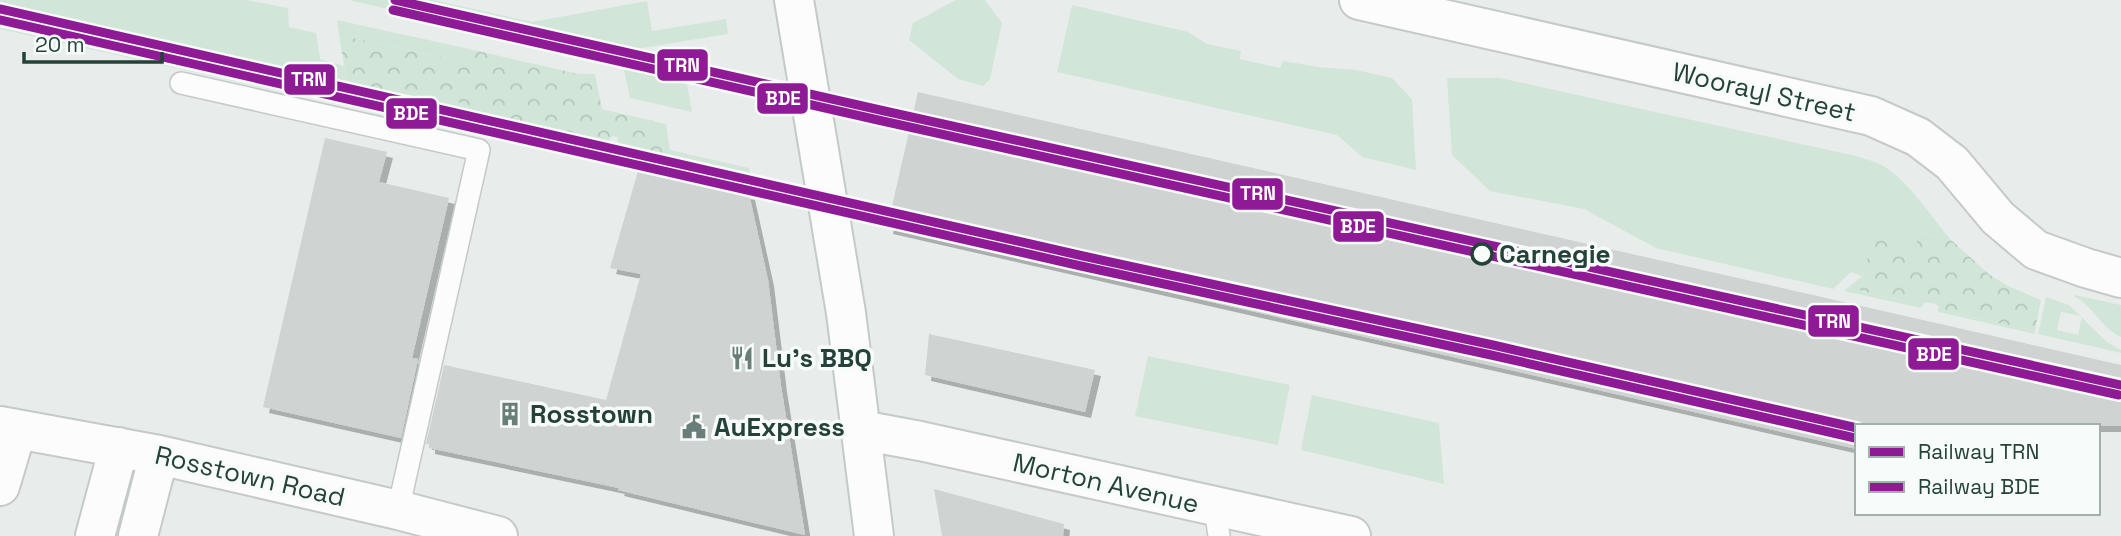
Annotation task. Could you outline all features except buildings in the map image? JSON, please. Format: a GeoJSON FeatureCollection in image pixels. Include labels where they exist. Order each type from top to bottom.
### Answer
{"type":"FeatureCollection","features":[{"type":"Feature","properties":{"kind":"street"},"geometry":{"type":"LineString","coordinates":[[794,0],[832,224],[874,536]]}},
{"type":"Feature","properties":{"kind":"street","name":"Woorayl Street"},"geometry":{"type":"LineString","coordinates":[[1359,0],[1871,116],[1918,137],[1952,163],[1998,218],[2036,250],[2121,278]]}},
{"type":"Feature","properties":{"kind":"street"},"geometry":{"type":"LineString","coordinates":[[0,486],[8,427]]}},
{"type":"Feature","properties":{"kind":"street","name":"Rosstown Road"},"geometry":{"type":"LineString","coordinates":[[8,427],[159,455],[498,536]]}},
{"type":"Feature","properties":{"kind":"street","name":"Morton Avenue"},"geometry":{"type":"LineString","coordinates":[[861,430],[920,441],[1217,522],[1351,536]]}},
{"type":"Feature","properties":{"kind":"street"},"geometry":{"type":"LineString","coordinates":[[94,536],[119,447]]}},
{"type":"Feature","properties":{"kind":"street"},"geometry":{"type":"LineString","coordinates":[[138,536],[159,455]]}},
{"type":"Feature","properties":{"kind":"lane"},"geometry":{"type":"LineString","coordinates":[[181,83],[479,150],[398,510]]}},
{"type":"Feature","properties":{"kind":"green space"},"geometry":{"type":"Polygon","coordinates":[[[0,0],[247,0],[288,8],[289,27],[316,33],[320,59],[344,66],[351,107],[0,29],[0,0]]]}},
{"type":"Feature","properties":{"kind":"green space"},"geometry":{"type":"Polygon","coordinates":[[[349,0],[433,0],[532,22],[647,1],[652,31],[726,19],[728,34],[593,56],[349,0]]]}},
{"type":"Feature","properties":{"kind":"green space"},"geometry":{"type":"Polygon","coordinates":[[[956,0],[985,0],[1002,23],[990,79],[983,86],[958,79],[909,40],[913,23],[956,0]]]}},
{"type":"Feature","properties":{"kind":"green space"},"geometry":{"type":"Polygon","coordinates":[[[1072,5],[1188,32],[1207,44],[1241,51],[1240,59],[1280,68],[1283,61],[1356,70],[1392,78],[1412,99],[1416,170],[1362,157],[1337,135],[1057,72],[1072,5]]]}},
{"type":"Feature","properties":{"kind":"green space"},"geometry":{"type":"Polygon","coordinates":[[[337,20],[451,45],[454,60],[339,35],[337,20]]]}},
{"type":"Feature","properties":{"kind":"green space"},"geometry":{"type":"Polygon","coordinates":[[[339,35],[453,60],[451,45],[579,74],[595,74],[602,109],[666,124],[674,177],[623,166],[617,137],[612,136],[594,159],[467,133],[461,103],[404,90],[384,115],[351,107],[339,35]]]}},
{"type":"Feature","properties":{"kind":"green space"},"geometry":{"type":"Polygon","coordinates":[[[657,65],[659,79],[687,84],[692,112],[630,98],[624,70],[657,65]]]}},
{"type":"Feature","properties":{"kind":"green space"},"geometry":{"type":"Polygon","coordinates":[[[1447,78],[1500,78],[1870,160],[1884,166],[1900,179],[1951,240],[1920,233],[1915,250],[1873,239],[1859,290],[1911,302],[1924,302],[1921,308],[1844,291],[1862,276],[1851,272],[1833,289],[1656,248],[1584,209],[1490,191],[1452,155],[1447,78]]]}},
{"type":"Feature","properties":{"kind":"green space"},"geometry":{"type":"Polygon","coordinates":[[[404,89],[461,103],[467,133],[384,115],[404,89]]]}},
{"type":"Feature","properties":{"kind":"green space"},"geometry":{"type":"Polygon","coordinates":[[[670,150],[749,168],[754,193],[674,177],[670,150]]]}},
{"type":"Feature","properties":{"kind":"green space"},"geometry":{"type":"Polygon","coordinates":[[[1919,233],[1951,240],[1990,275],[2041,300],[2035,331],[1952,313],[1932,303],[1911,302],[1859,290],[1873,238],[1915,250],[1919,233]]]}},
{"type":"Feature","properties":{"kind":"green space"},"geometry":{"type":"Polygon","coordinates":[[[2075,295],[2121,305],[2121,337],[2108,328],[2075,295]]]}},
{"type":"Feature","properties":{"kind":"green space"},"geometry":{"type":"Polygon","coordinates":[[[2046,297],[2069,305],[2080,316],[2061,312],[2057,330],[2078,335],[2082,317],[2107,342],[2121,350],[2121,353],[2038,334],[2046,297]]]}},
{"type":"Feature","properties":{"kind":"green space"},"geometry":{"type":"Polygon","coordinates":[[[1939,306],[1952,313],[2035,331],[2035,334],[1938,312],[1939,306]]]}},
{"type":"Feature","properties":{"kind":"green space"},"geometry":{"type":"Polygon","coordinates":[[[1148,356],[1290,385],[1278,445],[1135,416],[1148,356]]]}},
{"type":"Feature","properties":{"kind":"green space"},"geometry":{"type":"Polygon","coordinates":[[[1312,395],[1439,423],[1444,484],[1301,450],[1312,395]]]}},
{"type":"Feature","properties":{"kind":"rail line","name":"TRN"},"geometry":{"type":"LineString","coordinates":[[395,0],[2121,385]]}},
{"type":"Feature","properties":{"kind":"rail line","name":"TRN"},"geometry":{"type":"LineString","coordinates":[[0,9],[1083,256],[1855,428]]}},
{"type":"Feature","properties":{"kind":"rail line","name":"BDE"},"geometry":{"type":"LineString","coordinates":[[393,10],[2119,395]]}},
{"type":"Feature","properties":{"kind":"rail line","name":"BDE"},"geometry":{"type":"LineString","coordinates":[[0,20],[1081,266],[1855,438]]}},
{"type":"Feature","properties":{"kind":"place","name":"Carnegie"},"geometry":{"type":"Point","coordinates":[1482,254]}},
{"type":"Feature","properties":{"kind":"place","name":"Lu's BBQ"},"geometry":{"type":"Point","coordinates":[742,358]}},
{"type":"Feature","properties":{"kind":"place","name":"Rosstown"},"geometry":{"type":"Point","coordinates":[510,414]}},
{"type":"Feature","properties":{"kind":"place","name":"AuExpress"},"geometry":{"type":"Point","coordinates":[694,427]}}]}
